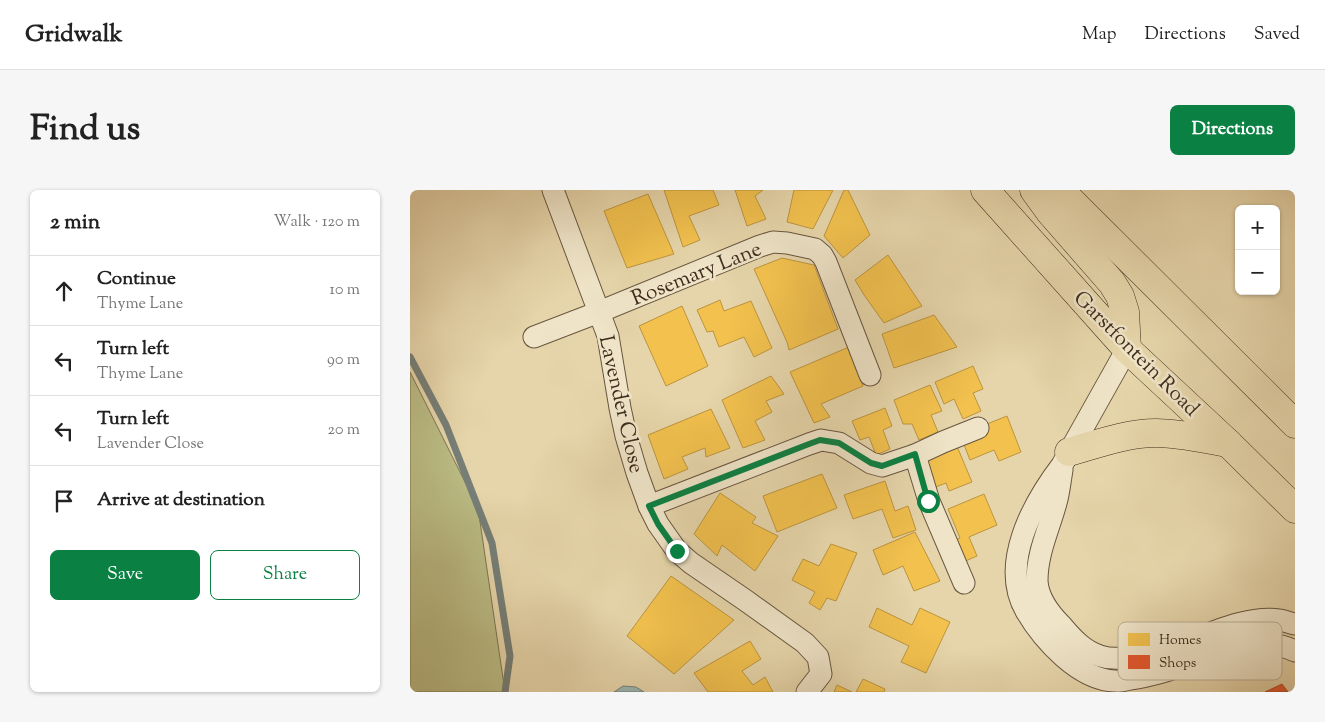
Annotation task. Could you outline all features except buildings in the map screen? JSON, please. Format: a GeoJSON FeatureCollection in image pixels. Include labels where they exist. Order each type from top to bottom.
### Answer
{"type":"FeatureCollection","features":[{"type":"Feature","properties":{"kind":"main road","name":"Garstfontein Road"},"geometry":{"type":"LineString","coordinates":[[985,190],[1127,349],[1228,443],[1295,509]]}},
{"type":"Feature","properties":{"kind":"main road"},"geometry":{"type":"LineString","coordinates":[[1034,190],[1050,212],[1112,283],[1120,296],[1125,312],[1127,349]]}},
{"type":"Feature","properties":{"kind":"main road"},"geometry":{"type":"LineString","coordinates":[[1060,190],[1295,424]]}},
{"type":"Feature","properties":{"kind":"main road"},"geometry":{"type":"LineString","coordinates":[[1066,458],[1136,434],[1186,435],[1228,443]]}},
{"type":"Feature","properties":{"kind":"street","name":"Lavender Close"},"geometry":{"type":"LineString","coordinates":[[553,190],[608,336],[626,436],[637,474],[658,524],[677,551],[691,563],[805,643],[818,657],[821,674],[807,692]]}},
{"type":"Feature","properties":{"kind":"street","name":"Rosemary Lane"},"geometry":{"type":"LineString","coordinates":[[534,337],[760,246],[773,242],[786,243],[815,249],[822,254],[870,375]]}},
{"type":"Feature","properties":{"kind":"street"},"geometry":{"type":"LineString","coordinates":[[1118,659],[1101,656],[1085,649],[1072,637],[1048,612],[1041,598],[1037,582],[1044,538],[1056,504],[1066,458],[1127,349]]}},
{"type":"Feature","properties":{"kind":"street"},"geometry":{"type":"LineString","coordinates":[[649,506],[820,440],[839,443],[871,463],[882,466],[978,428]]}},
{"type":"Feature","properties":{"kind":"street"},"geometry":{"type":"LineString","coordinates":[[915,454],[928,501],[964,583]]}},
{"type":"Feature","properties":{"kind":"street"},"geometry":{"type":"LineString","coordinates":[[1247,622],[1279,620],[1295,624]]}},
{"type":"Feature","properties":{"kind":"street"},"geometry":{"type":"LineString","coordinates":[[1282,645],[1295,651]]}},
{"type":"Feature","properties":{"kind":"green space"},"geometry":{"type":"Polygon","coordinates":[[[410,372],[478,508],[505,692],[410,692],[410,372]]]}},
{"type":"Feature","properties":{"kind":"water"},"geometry":{"type":"Polygon","coordinates":[[[623,686],[636,687],[644,692],[614,692],[623,686]]]}},
{"type":"Feature","properties":{"kind":"waterway"},"geometry":{"type":"LineString","coordinates":[[410,357],[446,425],[492,543],[510,656],[505,692]]}},
{"type":"Feature","properties":{"kind":"route"},"geometry":{"type":"LineString","coordinates":[[677,551],[658,524],[649,506],[820,440],[839,443],[871,463],[882,466],[915,454],[928,501]]}}]}
